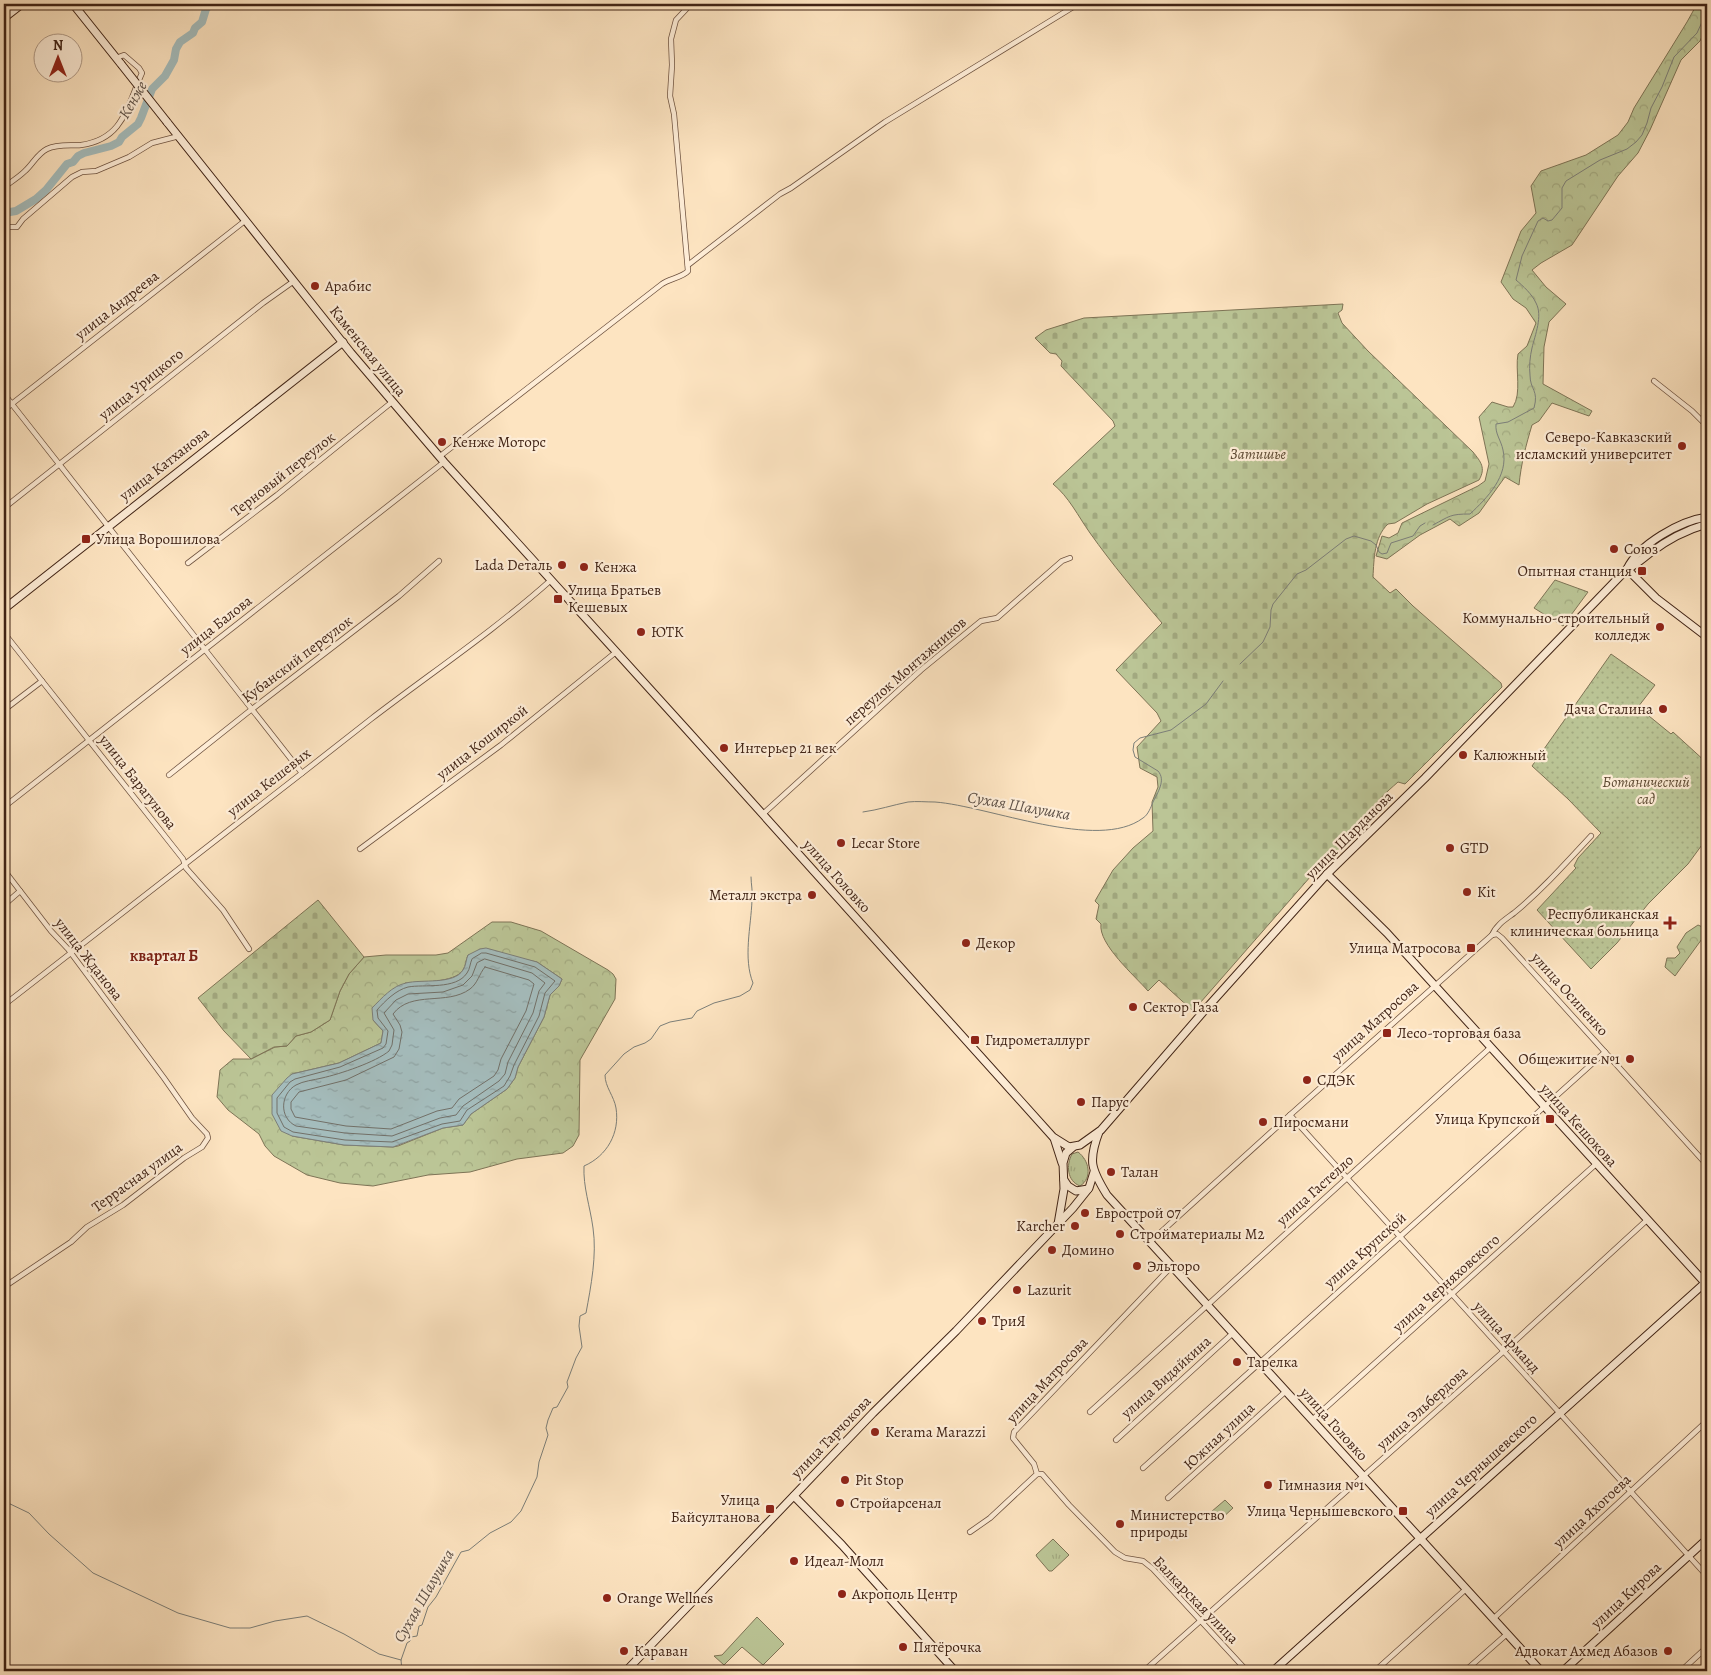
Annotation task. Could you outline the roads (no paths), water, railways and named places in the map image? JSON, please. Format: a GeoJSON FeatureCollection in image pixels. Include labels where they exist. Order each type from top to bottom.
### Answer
{"type":"FeatureCollection","features":[{"type":"Feature","properties":{"kind":"street"},"geometry":{"type":"LineString","coordinates":[[4,18],[22,4]]}},
{"type":"Feature","properties":{"kind":"street","name":"Каменская улица"},"geometry":{"type":"LineString","coordinates":[[73,4],[392,402],[599,633]]}},
{"type":"Feature","properties":{"kind":"street"},"geometry":{"type":"LineString","coordinates":[[688,265],[674,114],[670,96],[672,64],[670,46],[676,20],[690,4]]}},
{"type":"Feature","properties":{"kind":"street","name":"улица Балова"},"geometry":{"type":"LineString","coordinates":[[4,807],[205,650],[662,284],[672,278],[685,274],[688,271],[688,265],[780,194],[852,144],[1078,4]]}},
{"type":"Feature","properties":{"kind":"street"},"geometry":{"type":"LineString","coordinates":[[4,187],[24,172],[47,149],[95,142],[106,138],[114,130],[127,110],[142,73],[124,55],[119,61]]}},
{"type":"Feature","properties":{"kind":"street"},"geometry":{"type":"LineString","coordinates":[[4,227],[17,227],[23,218],[58,187],[78,174],[86,171],[96,171],[129,157],[152,143],[178,136]]}},
{"type":"Feature","properties":{"kind":"street","name":"улица Андреева"},"geometry":{"type":"LineString","coordinates":[[4,410],[246,220]]}},
{"type":"Feature","properties":{"kind":"street","name":"улица Урицкого"},"geometry":{"type":"LineString","coordinates":[[4,508],[263,303],[294,281]]}},
{"type":"Feature","properties":{"kind":"street","name":"улица Катханова"},"geometry":{"type":"LineString","coordinates":[[4,608],[343,342]]}},
{"type":"Feature","properties":{"kind":"street"},"geometry":{"type":"LineString","coordinates":[[1654,381],[1692,411],[1707,426]]}},
{"type":"Feature","properties":{"kind":"street"},"geometry":{"type":"LineString","coordinates":[[4,394],[302,773]]}},
{"type":"Feature","properties":{"kind":"street","name":"Терновый переулок"},"geometry":{"type":"LineString","coordinates":[[188,563],[284,490],[392,402]]}},
{"type":"Feature","properties":{"kind":"street","name":"улица Шарданова"},"geometry":{"type":"LineString","coordinates":[[1100,1130],[1327,874],[1425,778],[1627,569],[1631,560],[1656,539],[1679,526],[1707,517]]}},
{"type":"Feature","properties":{"kind":"street","name":"улица Шарданова"},"geometry":{"type":"LineString","coordinates":[[1627,569],[1636,566],[1648,554],[1673,538],[1707,524]]}},
{"type":"Feature","properties":{"kind":"street","name":"переулок Монтажников"},"geometry":{"type":"LineString","coordinates":[[763,814],[921,670],[981,622],[997,618],[1062,561],[1070,558]]}},
{"type":"Feature","properties":{"kind":"street","name":"Кубанский переулок"},"geometry":{"type":"LineString","coordinates":[[169,775],[352,632],[439,561]]}},
{"type":"Feature","properties":{"kind":"street"},"geometry":{"type":"LineString","coordinates":[[1627,569],[1656,598],[1707,637]]}},
{"type":"Feature","properties":{"kind":"street","name":"улица Кешевых"},"geometry":{"type":"LineString","coordinates":[[4,1005],[551,580]]}},
{"type":"Feature","properties":{"kind":"street","name":"улица Барагунова"},"geometry":{"type":"LineString","coordinates":[[4,633],[183,859],[249,949]]}},
{"type":"Feature","properties":{"kind":"street","name":"улица Головко"},"geometry":{"type":"LineString","coordinates":[[599,633],[1053,1137]]}},
{"type":"Feature","properties":{"kind":"street","name":"улица Коширкой"},"geometry":{"type":"LineString","coordinates":[[360,849],[501,745],[616,652]]}},
{"type":"Feature","properties":{"kind":"street"},"geometry":{"type":"LineString","coordinates":[[4,710],[42,681]]}},
{"type":"Feature","properties":{"kind":"street","name":"улица Матросова"},"geometry":{"type":"LineString","coordinates":[[1150,1242],[1528,901],[1591,836]]}},
{"type":"Feature","properties":{"kind":"street","name":"улица Жданова"},"geometry":{"type":"LineString","coordinates":[[4,870],[71,954],[155,1065]]}},
{"type":"Feature","properties":{"kind":"street","name":"улица Кешокова"},"geometry":{"type":"LineString","coordinates":[[1327,874],[1387,932],[1490,1048],[1706,1283]]}},
{"type":"Feature","properties":{"kind":"street"},"geometry":{"type":"LineString","coordinates":[[4,905],[20,891]]}},
{"type":"Feature","properties":{"kind":"street","name":"улица Осипенко"},"geometry":{"type":"LineString","coordinates":[[1492,934],[1497,934],[1502,938],[1707,1165]]}},
{"type":"Feature","properties":{"kind":"street","name":"улица Гастелло"},"geometry":{"type":"LineString","coordinates":[[1090,1412],[1490,1048]]}},
{"type":"Feature","properties":{"kind":"street","name":"улица Крупской"},"geometry":{"type":"LineString","coordinates":[[1143,1468],[1605,1052]]}},
{"type":"Feature","properties":{"kind":"street","name":"Террасная улица"},"geometry":{"type":"LineString","coordinates":[[4,1287],[71,1242],[87,1227],[123,1204],[206,1143],[207,1134],[192,1118],[155,1065]]}},
{"type":"Feature","properties":{"kind":"street","name":"улица Арманд"},"geometry":{"type":"LineString","coordinates":[[1290,1115],[1707,1576]]}},
{"type":"Feature","properties":{"kind":"street"},"geometry":{"type":"LineString","coordinates":[[1063,1163],[1066,1152],[1100,1130]]}},
{"type":"Feature","properties":{"kind":"street"},"geometry":{"type":"LineString","coordinates":[[1100,1130],[1092,1150],[1092,1158],[1094,1172],[1107,1195]]}},
{"type":"Feature","properties":{"kind":"street"},"geometry":{"type":"LineString","coordinates":[[1053,1137],[1065,1146],[1085,1150],[1092,1158]]}},
{"type":"Feature","properties":{"kind":"street"},"geometry":{"type":"LineString","coordinates":[[1053,1137],[1063,1163],[1064,1179],[1058,1224]]}},
{"type":"Feature","properties":{"kind":"street","name":"улица Черняховского"},"geometry":{"type":"LineString","coordinates":[[1312,1420],[1596,1164]]}},
{"type":"Feature","properties":{"kind":"street"},"geometry":{"type":"LineString","coordinates":[[1089,1188],[1094,1172]]}},
{"type":"Feature","properties":{"kind":"street"},"geometry":{"type":"LineString","coordinates":[[1064,1179],[1068,1186],[1076,1191],[1089,1188],[1107,1195]]}},
{"type":"Feature","properties":{"kind":"street","name":"улица Тарчокова"},"geometry":{"type":"LineString","coordinates":[[626,1671],[873,1413],[956,1331],[1058,1224],[1089,1188]]}},
{"type":"Feature","properties":{"kind":"street","name":"улица Головко"},"geometry":{"type":"LineString","coordinates":[[1107,1195],[1541,1671]]}},
{"type":"Feature","properties":{"kind":"street","name":"улица Эльбердова"},"geometry":{"type":"LineString","coordinates":[[1144,1671],[1504,1352],[1648,1220]]}},
{"type":"Feature","properties":{"kind":"street","name":"улица Матросова"},"geometry":{"type":"LineString","coordinates":[[1036,1474],[1034,1464],[1013,1438],[1014,1432],[1172,1266]]}},
{"type":"Feature","properties":{"kind":"street","name":"улица Чернышевского"},"geometry":{"type":"LineString","coordinates":[[1273,1671],[1706,1283]]}},
{"type":"Feature","properties":{"kind":"street","name":"улица Видяйкина"},"geometry":{"type":"LineString","coordinates":[[1116,1440],[1233,1332]]}},
{"type":"Feature","properties":{"kind":"street","name":"Южная улица"},"geometry":{"type":"LineString","coordinates":[[1168,1498],[1286,1391]]}},
{"type":"Feature","properties":{"kind":"street","name":"улица Яхогоева"},"geometry":{"type":"LineString","coordinates":[[1494,1619],[1707,1421]]}},
{"type":"Feature","properties":{"kind":"street"},"geometry":{"type":"LineString","coordinates":[[970,1532],[990,1518],[1036,1474]]}},
{"type":"Feature","properties":{"kind":"street","name":"Балкарская улица"},"geometry":{"type":"LineString","coordinates":[[1036,1474],[1042,1474],[1115,1552],[1125,1558],[1143,1561],[1148,1565],[1247,1671]]}},
{"type":"Feature","properties":{"kind":"street"},"geometry":{"type":"LineString","coordinates":[[794,1496],[842,1545],[956,1671]]}},
{"type":"Feature","properties":{"kind":"street","name":"улица Кирова"},"geometry":{"type":"LineString","coordinates":[[1563,1671],[1707,1539]]}},
{"type":"Feature","properties":{"kind":"street"},"geometry":{"type":"LineString","coordinates":[[1375,1671],[1466,1589]]}},
{"type":"Feature","properties":{"kind":"street"},"geometry":{"type":"LineString","coordinates":[[1465,1671],[1507,1634]]}},
{"type":"Feature","properties":{"kind":"street"},"geometry":{"type":"LineString","coordinates":[[1681,1671],[1707,1647]]}},
{"type":"Feature","properties":{"kind":"water"},"geometry":{"type":"Polygon","coordinates":[[[486,948],[537,962],[562,979],[559,986],[550,995],[544,1017],[518,1067],[515,1078],[507,1089],[471,1114],[463,1125],[443,1128],[393,1147],[344,1145],[292,1136],[281,1131],[272,1114],[272,1095],[287,1078],[292,1074],[339,1063],[381,1043],[383,1031],[373,1020],[372,1008],[383,996],[406,983],[445,980],[459,975],[465,967],[468,955],[486,948]]]}},
{"type":"Feature","properties":{"kind":"waterway","name":"Кенже"},"geometry":{"type":"LineString","coordinates":[[4,213],[16,211],[36,199],[46,190],[67,164],[73,162],[78,156],[119,142],[122,137],[138,124],[152,89],[165,76],[174,60],[176,49],[180,42],[193,33],[195,28],[202,22],[206,9],[211,4]]}},
{"type":"Feature","properties":{"kind":"waterway","name":"Сухая Шалушка"},"geometry":{"type":"LineString","coordinates":[[1433,525],[1450,516],[1470,514],[1483,501],[1495,486],[1503,469],[1503,450],[1496,431],[1496,424],[1508,422],[1534,408],[1535,394],[1530,380],[1530,365],[1539,314],[1532,296],[1516,280],[1522,256],[1538,221],[1543,218],[1548,221],[1552,220],[1562,208],[1562,188],[1566,181],[1600,160],[1627,149],[1642,135],[1651,108],[1674,57],[1697,33],[1702,22],[1705,4]]}},
{"type":"Feature","properties":{"kind":"waterway","name":"Сухая Шалушка"},"geometry":{"type":"LineString","coordinates":[[1240,664],[1263,642],[1270,627],[1273,604],[1297,574],[1306,570],[1346,539],[1354,536],[1371,541],[1376,545],[1379,552],[1382,554],[1387,553],[1391,543],[1413,536],[1420,526],[1425,523]]}},
{"type":"Feature","properties":{"kind":"waterway","name":"Сухая Шалушка"},"geometry":{"type":"LineString","coordinates":[[863,812],[908,802],[935,802],[958,805],[1072,829],[1099,830],[1123,827],[1146,815],[1161,782],[1158,771],[1135,757],[1134,743],[1140,738],[1171,730],[1206,704],[1223,681]]}},
{"type":"Feature","properties":{"kind":"waterway","name":"Сухая Шалушка"},"geometry":{"type":"LineString","coordinates":[[402,1671],[401,1660],[407,1643],[411,1637],[417,1636],[419,1626],[422,1625],[428,1607],[436,1597],[461,1552],[469,1550],[490,1533],[511,1522],[521,1511],[537,1477],[539,1462],[548,1435],[546,1428],[548,1420],[553,1408],[557,1407],[568,1387],[567,1382],[582,1347],[579,1326],[580,1316],[586,1313],[593,1270],[594,1249],[593,1228],[584,1166],[599,1156],[610,1143],[614,1135],[617,1117],[615,1104],[606,1084],[605,1075],[624,1054],[651,1039],[660,1026],[692,1018],[697,1011],[714,1003],[740,996],[750,990],[753,983],[748,963],[752,897],[751,877]]}},
{"type":"Feature","properties":{"kind":"waterway"},"geometry":{"type":"LineString","coordinates":[[4,1501],[29,1513],[49,1534],[93,1573],[178,1613],[230,1628],[250,1628],[275,1621],[307,1616],[379,1654],[401,1660]]}},
{"type":"Feature","properties":{"kind":"place","name":"Арабис"},"geometry":{"type":"Point","coordinates":[315,286]}},
{"type":"Feature","properties":{"kind":"place","name":"Кенже Моторс"},"geometry":{"type":"Point","coordinates":[442,442]}},
{"type":"Feature","properties":{"kind":"place","name":"Северо-Кавказский исламский университет"},"geometry":{"type":"Point","coordinates":[1682,446]}},
{"type":"Feature","properties":{"kind":"place","name":"Улица Ворошилова"},"geometry":{"type":"Point","coordinates":[86,539]}},
{"type":"Feature","properties":{"kind":"place","name":"Союз"},"geometry":{"type":"Point","coordinates":[1614,549]}},
{"type":"Feature","properties":{"kind":"place","name":"Lada Dеталь"},"geometry":{"type":"Point","coordinates":[562,565]}},
{"type":"Feature","properties":{"kind":"place","name":"Кенжа"},"geometry":{"type":"Point","coordinates":[584,567]}},
{"type":"Feature","properties":{"kind":"place","name":"Опытная станция"},"geometry":{"type":"Point","coordinates":[1642,571]}},
{"type":"Feature","properties":{"kind":"place","name":"Улица Братьев Кешевых"},"geometry":{"type":"Point","coordinates":[558,599]}},
{"type":"Feature","properties":{"kind":"place","name":"Коммунально-строительный колледж"},"geometry":{"type":"Point","coordinates":[1660,627]}},
{"type":"Feature","properties":{"kind":"place","name":"ЮТК"},"geometry":{"type":"Point","coordinates":[641,632]}},
{"type":"Feature","properties":{"kind":"place","name":"Дача Сталина"},"geometry":{"type":"Point","coordinates":[1663,709]}},
{"type":"Feature","properties":{"kind":"place","name":"Интерьер 21 век"},"geometry":{"type":"Point","coordinates":[724,748]}},
{"type":"Feature","properties":{"kind":"place","name":"Калюжный"},"geometry":{"type":"Point","coordinates":[1463,755]}},
{"type":"Feature","properties":{"kind":"place","name":"Lecar Store"},"geometry":{"type":"Point","coordinates":[841,843]}},
{"type":"Feature","properties":{"kind":"place","name":"GTD"},"geometry":{"type":"Point","coordinates":[1450,848]}},
{"type":"Feature","properties":{"kind":"place","name":"Kit"},"geometry":{"type":"Point","coordinates":[1467,892]}},
{"type":"Feature","properties":{"kind":"place","name":"Металл экстра"},"geometry":{"type":"Point","coordinates":[812,895]}},
{"type":"Feature","properties":{"kind":"place","name":"Республиканская клиническая больница"},"geometry":{"type":"Point","coordinates":[1670,923]}},
{"type":"Feature","properties":{"kind":"place","name":"Декор"},"geometry":{"type":"Point","coordinates":[966,943]}},
{"type":"Feature","properties":{"kind":"place","name":"Улица Матросова"},"geometry":{"type":"Point","coordinates":[1471,948]}},
{"type":"Feature","properties":{"kind":"place","name":"Сектор Газа"},"geometry":{"type":"Point","coordinates":[1133,1007]}},
{"type":"Feature","properties":{"kind":"place","name":"Лесо-торговая база"},"geometry":{"type":"Point","coordinates":[1387,1033]}},
{"type":"Feature","properties":{"kind":"place","name":"Гидрометаллург"},"geometry":{"type":"Point","coordinates":[975,1040]}},
{"type":"Feature","properties":{"kind":"place","name":"Общежитие №1"},"geometry":{"type":"Point","coordinates":[1630,1059]}},
{"type":"Feature","properties":{"kind":"place","name":"СДЭК"},"geometry":{"type":"Point","coordinates":[1307,1080]}},
{"type":"Feature","properties":{"kind":"place","name":"Парус"},"geometry":{"type":"Point","coordinates":[1081,1102]}},
{"type":"Feature","properties":{"kind":"place","name":"Улица Крупской"},"geometry":{"type":"Point","coordinates":[1550,1119]}},
{"type":"Feature","properties":{"kind":"place","name":"Пиросмани"},"geometry":{"type":"Point","coordinates":[1263,1122]}},
{"type":"Feature","properties":{"kind":"place","name":"Талан"},"geometry":{"type":"Point","coordinates":[1111,1172]}},
{"type":"Feature","properties":{"kind":"place","name":"Еврострой 07"},"geometry":{"type":"Point","coordinates":[1085,1213]}},
{"type":"Feature","properties":{"kind":"place","name":"Kаrcher"},"geometry":{"type":"Point","coordinates":[1075,1226]}},
{"type":"Feature","properties":{"kind":"place","name":"Стройматериалы М2"},"geometry":{"type":"Point","coordinates":[1120,1234]}},
{"type":"Feature","properties":{"kind":"place","name":"Домино"},"geometry":{"type":"Point","coordinates":[1052,1250]}},
{"type":"Feature","properties":{"kind":"place","name":"Эльторо"},"geometry":{"type":"Point","coordinates":[1137,1266]}},
{"type":"Feature","properties":{"kind":"place","name":"Lazurit"},"geometry":{"type":"Point","coordinates":[1017,1290]}},
{"type":"Feature","properties":{"kind":"place","name":"ТриЯ"},"geometry":{"type":"Point","coordinates":[982,1321]}},
{"type":"Feature","properties":{"kind":"place","name":"Тарелка"},"geometry":{"type":"Point","coordinates":[1237,1362]}},
{"type":"Feature","properties":{"kind":"place","name":"Kerama Marazzi"},"geometry":{"type":"Point","coordinates":[875,1432]}},
{"type":"Feature","properties":{"kind":"place","name":"Pit Stop"},"geometry":{"type":"Point","coordinates":[845,1480]}},
{"type":"Feature","properties":{"kind":"place","name":"Гимназия №1"},"geometry":{"type":"Point","coordinates":[1268,1485]}},
{"type":"Feature","properties":{"kind":"place","name":"Стройарсенал"},"geometry":{"type":"Point","coordinates":[840,1503]}},
{"type":"Feature","properties":{"kind":"place","name":"Улица Байсултанова"},"geometry":{"type":"Point","coordinates":[770,1509]}},
{"type":"Feature","properties":{"kind":"place","name":"Улица Чернышевского"},"geometry":{"type":"Point","coordinates":[1403,1511]}},
{"type":"Feature","properties":{"kind":"place","name":"Министерство природы"},"geometry":{"type":"Point","coordinates":[1120,1524]}},
{"type":"Feature","properties":{"kind":"place","name":"Идеал-Молл"},"geometry":{"type":"Point","coordinates":[794,1561]}},
{"type":"Feature","properties":{"kind":"place","name":"Акрополь Центр"},"geometry":{"type":"Point","coordinates":[842,1594]}},
{"type":"Feature","properties":{"kind":"place","name":"Orange Wellnes"},"geometry":{"type":"Point","coordinates":[607,1598]}},
{"type":"Feature","properties":{"kind":"place","name":"Пятёрочка"},"geometry":{"type":"Point","coordinates":[903,1647]}},
{"type":"Feature","properties":{"kind":"place","name":"Караван"},"geometry":{"type":"Point","coordinates":[624,1651]}},
{"type":"Feature","properties":{"kind":"place","name":"Адвокат Ахмед Абазов"},"geometry":{"type":"Point","coordinates":[1668,1651]}},
{"type":"Feature","properties":{"kind":"district","name":"квартал Б"},"geometry":{"type":"Point","coordinates":[164,956]}},
{"type":"Feature","properties":{"kind":"park label","name":"Затишье"},"geometry":{"type":"Point","coordinates":[1258,454]}},
{"type":"Feature","properties":{"kind":"park label","name":"Ботанический сад"},"geometry":{"type":"Point","coordinates":[1646,790]}}]}
